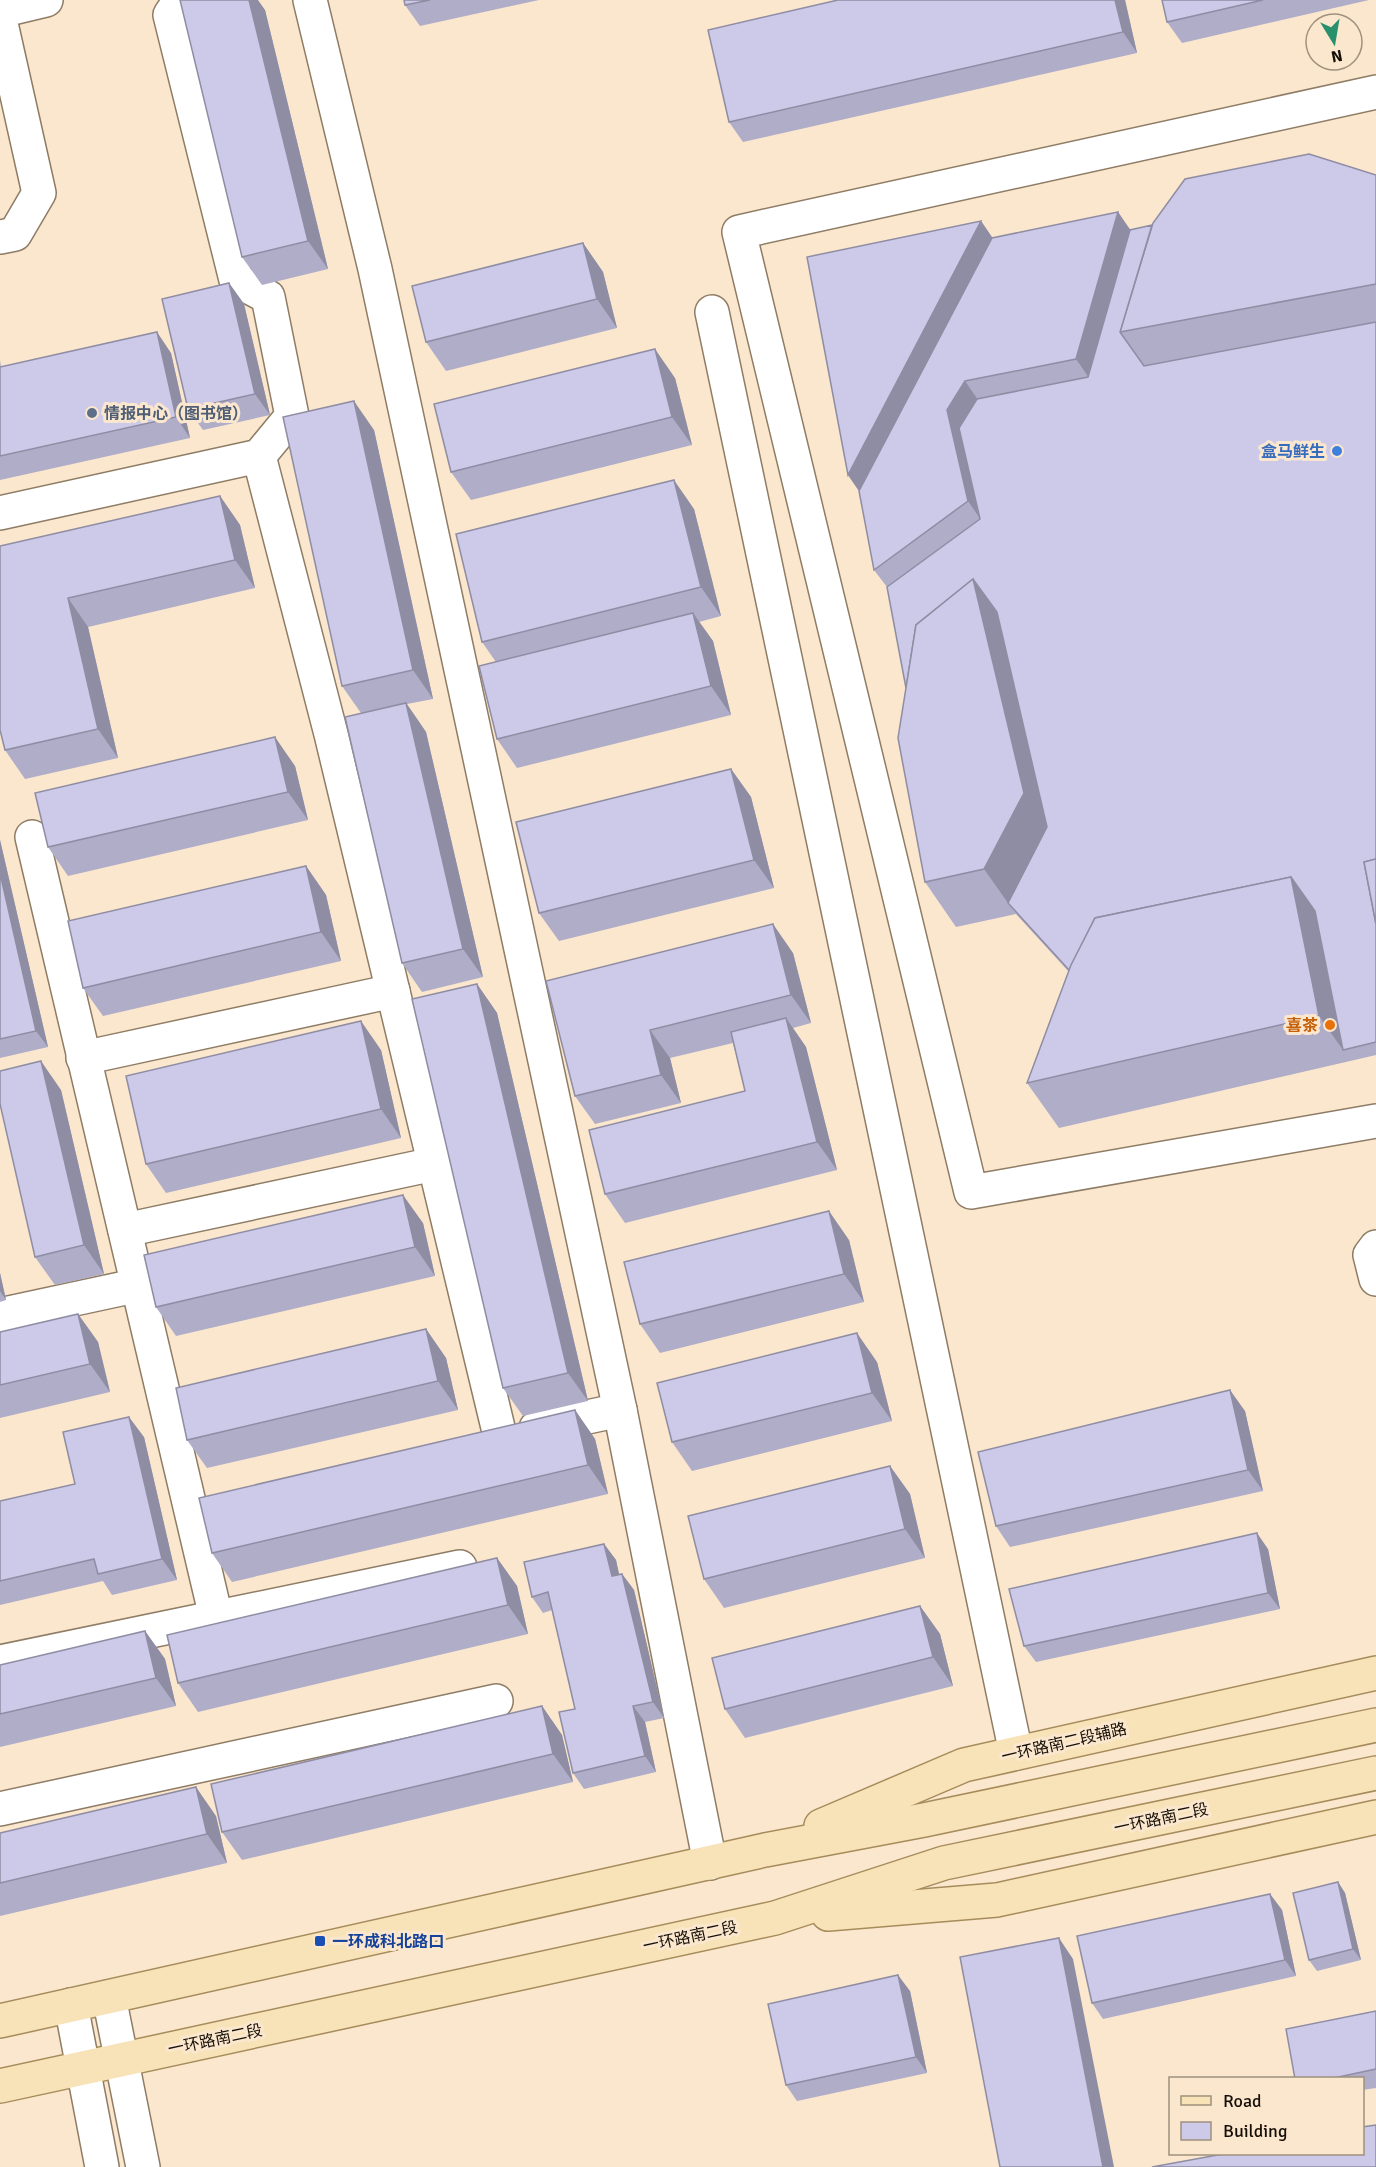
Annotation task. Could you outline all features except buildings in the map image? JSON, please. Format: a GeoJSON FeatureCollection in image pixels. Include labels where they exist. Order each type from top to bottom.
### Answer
{"type":"FeatureCollection","features":[{"type":"Feature","properties":{"kind":"main road","name":"一环路南二段辅路"},"geometry":{"type":"LineString","coordinates":[[765,1850],[964,1765],[1376,1673]]}},
{"type":"Feature","properties":{"kind":"main road"},"geometry":{"type":"LineString","coordinates":[[0,2021],[765,1850],[924,1820],[1376,1725]]}},
{"type":"Feature","properties":{"kind":"main road","name":"一环路南二段"},"geometry":{"type":"LineString","coordinates":[[0,2086],[775,1918],[945,1863],[1376,1773]]}},
{"type":"Feature","properties":{"kind":"main road"},"geometry":{"type":"LineString","coordinates":[[775,1918],[997,1900],[1376,1817]]}},
{"type":"Feature","properties":{"kind":"street"},"geometry":{"type":"LineString","coordinates":[[0,11],[46,0]]}},
{"type":"Feature","properties":{"kind":"street"},"geometry":{"type":"LineString","coordinates":[[0,513],[259,456],[292,416],[268,297],[236,280],[170,15],[180,0]]}},
{"type":"Feature","properties":{"kind":"street"},"geometry":{"type":"LineString","coordinates":[[310,0],[375,269],[620,1410],[710,1863]]}},
{"type":"Feature","properties":{"kind":"street"},"geometry":{"type":"LineString","coordinates":[[0,19],[39,193],[15,234],[0,237]]}},
{"type":"Feature","properties":{"kind":"street"},"geometry":{"type":"LineString","coordinates":[[1376,92],[739,232],[971,1192],[1376,1121]]}},
{"type":"Feature","properties":{"kind":"street"},"geometry":{"type":"LineString","coordinates":[[712,312],[1016,1753]]}},
{"type":"Feature","properties":{"kind":"street"},"geometry":{"type":"LineString","coordinates":[[259,456],[331,734],[500,1436]]}},
{"type":"Feature","properties":{"kind":"street"},"geometry":{"type":"LineString","coordinates":[[32,837],[216,1617]]}},
{"type":"Feature","properties":{"kind":"street"},"geometry":{"type":"LineString","coordinates":[[83,1058],[393,991]]}},
{"type":"Feature","properties":{"kind":"street"},"geometry":{"type":"LineString","coordinates":[[125,1230],[434,1164]]}},
{"type":"Feature","properties":{"kind":"street"},"geometry":{"type":"LineString","coordinates":[[1376,1247],[1370,1255],[1376,1280]]}},
{"type":"Feature","properties":{"kind":"street"},"geometry":{"type":"LineString","coordinates":[[0,1316],[139,1285]]}},
{"type":"Feature","properties":{"kind":"street"},"geometry":{"type":"LineString","coordinates":[[466,1443],[620,1410]]}},
{"type":"Feature","properties":{"kind":"street"},"geometry":{"type":"LineString","coordinates":[[0,1662],[460,1567]]}},
{"type":"Feature","properties":{"kind":"street"},"geometry":{"type":"LineString","coordinates":[[0,1809],[496,1701]]}},
{"type":"Feature","properties":{"kind":"street"},"geometry":{"type":"LineString","coordinates":[[109,1996],[142,2167]]}},
{"type":"Feature","properties":{"kind":"street"},"geometry":{"type":"LineString","coordinates":[[71,2005],[102,2167]]}},
{"type":"Feature","properties":{"kind":"place","name":"情报中心（图书馆）"},"geometry":{"type":"Point","coordinates":[92,413]}},
{"type":"Feature","properties":{"kind":"place","name":"盒马鲜生"},"geometry":{"type":"Point","coordinates":[1337,451]}},
{"type":"Feature","properties":{"kind":"place","name":"喜茶"},"geometry":{"type":"Point","coordinates":[1330,1025]}},
{"type":"Feature","properties":{"kind":"place","name":"一环成科北路口"},"geometry":{"type":"Point","coordinates":[320,1941]}}]}
